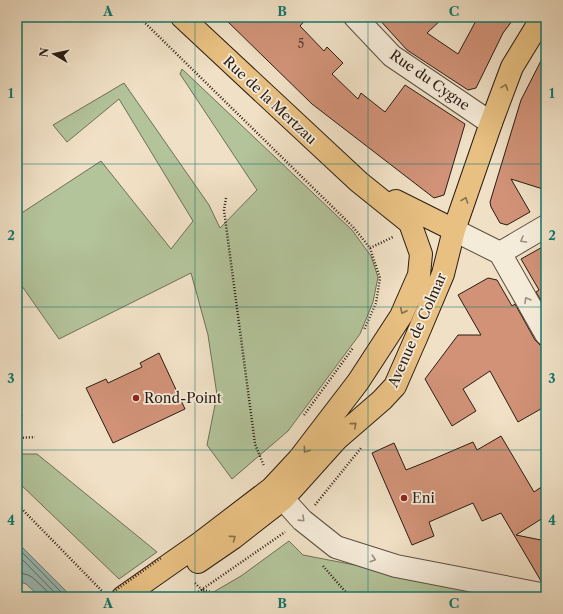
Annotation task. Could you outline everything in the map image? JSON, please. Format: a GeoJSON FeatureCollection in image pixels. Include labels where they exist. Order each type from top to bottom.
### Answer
{"type":"FeatureCollection","features":[{"type":"Feature","properties":{"kind":"main road","name":"Rue de la Mertzau"},"geometry":{"type":"LineString","coordinates":[[182,17],[359,182],[410,223]]}},
{"type":"Feature","properties":{"kind":"main road","name":"Avenue de Colmar"},"geometry":{"type":"LineString","coordinates":[[146,597],[168,563],[233,538],[283,499],[338,439],[382,400],[395,386],[443,274],[454,230],[512,67],[544,17]]}},
{"type":"Feature","properties":{"kind":"main road","name":"Rue de la Mertzau"},"geometry":{"type":"LineString","coordinates":[[359,182],[454,230]]}},
{"type":"Feature","properties":{"kind":"main road"},"geometry":{"type":"LineString","coordinates":[[410,223],[424,229],[454,230]]}},
{"type":"Feature","properties":{"kind":"main road"},"geometry":{"type":"LineString","coordinates":[[410,223],[421,254]]}},
{"type":"Feature","properties":{"kind":"main road"},"geometry":{"type":"LineString","coordinates":[[421,254],[439,234],[454,230]]}},
{"type":"Feature","properties":{"kind":"main road","name":"Avenue de Colmar"},"geometry":{"type":"LineString","coordinates":[[123,597],[168,563],[200,543],[272,488],[277,467],[299,460],[358,382],[401,316],[419,275],[421,254]]}},
{"type":"Feature","properties":{"kind":"street","name":"Rue du Cygne"},"geometry":{"type":"LineString","coordinates":[[355,17],[392,56],[491,123]]}},
{"type":"Feature","properties":{"kind":"street"},"geometry":{"type":"LineString","coordinates":[[546,226],[500,253],[546,334]]}},
{"type":"Feature","properties":{"kind":"street","name":"Rue de la Mertzau"},"geometry":{"type":"LineString","coordinates":[[454,230],[500,253]]}},
{"type":"Feature","properties":{"kind":"street"},"geometry":{"type":"LineString","coordinates":[[277,467],[283,499],[302,520],[336,547],[396,566],[546,595]]}},
{"type":"Feature","properties":{"kind":"path"},"geometry":{"type":"LineString","coordinates":[[140,17],[353,227],[370,248],[380,278],[376,303],[362,334]]}},
{"type":"Feature","properties":{"kind":"path"},"geometry":{"type":"LineString","coordinates":[[226,198],[224,210],[255,444],[265,466]]}},
{"type":"Feature","properties":{"kind":"path"},"geometry":{"type":"LineString","coordinates":[[304,415],[353,347]]}},
{"type":"Feature","properties":{"kind":"path"},"geometry":{"type":"LineString","coordinates":[[17,408],[22,416]]}},
{"type":"Feature","properties":{"kind":"path"},"geometry":{"type":"LineString","coordinates":[[17,437],[35,437]]}},
{"type":"Feature","properties":{"kind":"path"},"geometry":{"type":"LineString","coordinates":[[259,471],[265,466],[277,467]]}},
{"type":"Feature","properties":{"kind":"path"},"geometry":{"type":"LineString","coordinates":[[17,504],[107,597],[168,563]]}},
{"type":"Feature","properties":{"kind":"path"},"geometry":{"type":"LineString","coordinates":[[209,597],[201,590],[232,597]]}},
{"type":"Feature","properties":{"kind":"green space"},"geometry":{"type":"Polygon","coordinates":[[[182,69],[352,230],[371,256],[378,277],[373,302],[360,334],[288,431],[232,479],[207,445],[217,395],[208,335],[191,273],[59,339],[17,279],[17,216],[101,161],[171,249],[193,221],[119,99],[67,142],[53,125],[124,83],[209,205],[220,228],[257,190],[180,74],[182,69]]]}},
{"type":"Feature","properties":{"kind":"green space"},"geometry":{"type":"Polygon","coordinates":[[[17,454],[37,454],[157,552],[119,579],[17,481],[17,454]]]}},
{"type":"Feature","properties":{"kind":"green space"},"geometry":{"type":"Polygon","coordinates":[[[289,541],[303,555],[520,597],[205,597],[241,576],[289,541]]]}},
{"type":"Feature","properties":{"kind":"water"},"geometry":{"type":"Polygon","coordinates":[[[17,542],[72,597],[40,597],[26,584],[17,581],[17,542]]]}},
{"type":"Feature","properties":{"kind":"building"},"geometry":{"type":"Polygon","coordinates":[[[223,17],[308,17],[300,26],[324,51],[327,47],[343,63],[332,74],[358,99],[361,93],[385,112],[405,85],[465,124],[444,195],[434,198],[312,104],[223,17]]]}},
{"type":"Feature","properties":{"kind":"building"},"geometry":{"type":"Polygon","coordinates":[[[377,17],[444,17],[427,33],[458,54],[478,17],[515,17],[503,33],[476,88],[468,90],[407,50],[377,17]]]}},
{"type":"Feature","properties":{"kind":"building"},"geometry":{"type":"Polygon","coordinates":[[[546,51],[546,190],[511,179],[530,212],[507,225],[500,223],[491,207],[490,202],[521,100],[546,51]]]}},
{"type":"Feature","properties":{"kind":"building"},"geometry":{"type":"Polygon","coordinates":[[[546,245],[546,309],[536,292],[539,290],[521,259],[546,245]]]}},
{"type":"Feature","properties":{"kind":"building"},"geometry":{"type":"Polygon","coordinates":[[[488,278],[497,280],[512,306],[515,304],[535,340],[540,345],[546,346],[546,406],[518,422],[490,371],[463,389],[476,411],[452,426],[425,379],[458,335],[481,335],[458,295],[488,278]]]}},
{"type":"Feature","properties":{"kind":"building","name":"Rond-Point"},"geometry":{"type":"Polygon","coordinates":[[[159,353],[185,409],[113,443],[86,388],[106,379],[108,383],[142,367],[140,363],[159,353]]]}},
{"type":"Feature","properties":{"kind":"building"},"geometry":{"type":"Polygon","coordinates":[[[501,436],[534,492],[546,484],[546,516],[516,535],[546,541],[546,582],[541,581],[501,513],[482,521],[473,503],[429,522],[434,536],[412,545],[372,453],[394,443],[406,470],[473,442],[477,450],[501,436]]]}},
{"type":"Feature","properties":{"kind":"place","name":"Rond-Point"},"geometry":{"type":"Point","coordinates":[136,398]}},
{"type":"Feature","properties":{"kind":"place","name":"Eni"},"geometry":{"type":"Point","coordinates":[404,498]}}]}
